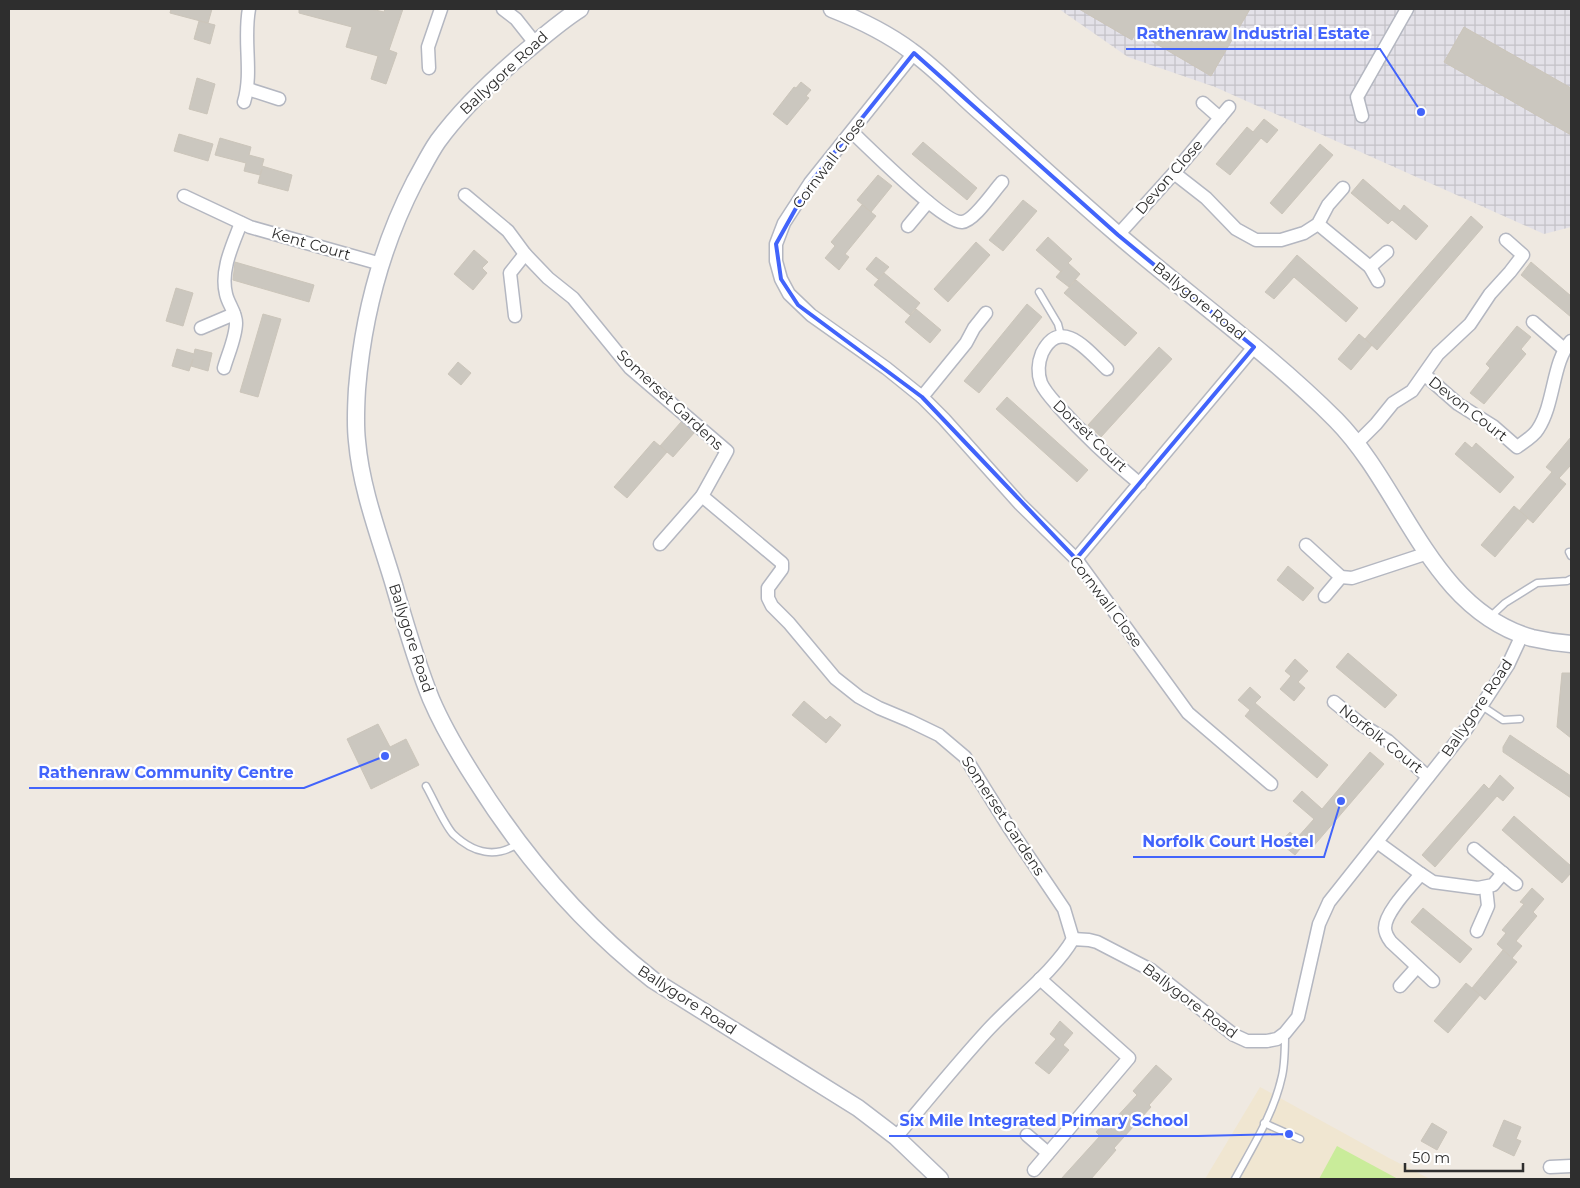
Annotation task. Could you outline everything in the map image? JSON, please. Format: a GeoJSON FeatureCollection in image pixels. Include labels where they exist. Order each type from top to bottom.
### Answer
{"type":"FeatureCollection","features":[{"type":"Feature","properties":{"kind":"street"},"geometry":{"type":"LineString","coordinates":[[244,102],[248,89],[246,39],[249,9]]}},
{"type":"Feature","properties":{"kind":"street"},"geometry":{"type":"LineString","coordinates":[[429,68],[428,47],[441,9]]}},
{"type":"Feature","properties":{"kind":"street"},"geometry":{"type":"LineString","coordinates":[[503,9],[516,19],[535,44]]}},
{"type":"Feature","properties":{"kind":"street","name":"Ballygore Road"},"geometry":{"type":"LineString","coordinates":[[580,9],[535,44],[480,93],[453,122],[439,140],[406,199],[381,264],[365,328],[356,406],[356,440],[362,473],[401,610],[432,701],[469,770],[500,818],[519,843],[597,931],[653,980],[842,1098],[896,1137],[940,1179]]}},
{"type":"Feature","properties":{"kind":"street","name":"Ballygore Road"},"geometry":{"type":"LineString","coordinates":[[832,9],[872,27],[914,53],[1118,235],[1304,389],[1357,443],[1428,553],[1459,593],[1490,618],[1522,634],[1540,640],[1571,644]]}},
{"type":"Feature","properties":{"kind":"street"},"geometry":{"type":"LineString","coordinates":[[1362,116],[1357,97],[1407,9]]}},
{"type":"Feature","properties":{"kind":"street","name":"Cornwall Close"},"geometry":{"type":"LineString","coordinates":[[914,53],[810,184],[784,223],[776,244],[776,261],[781,279],[789,294],[798,305],[886,368],[922,397],[944,419],[1020,504],[1076,559],[1188,713],[1270,784]]}},
{"type":"Feature","properties":{"kind":"street"},"geometry":{"type":"LineString","coordinates":[[248,89],[279,99]]}},
{"type":"Feature","properties":{"kind":"street"},"geometry":{"type":"LineString","coordinates":[[1203,103],[1220,118]]}},
{"type":"Feature","properties":{"kind":"street","name":"Devon Close"},"geometry":{"type":"LineString","coordinates":[[1118,235],[1174,173],[1229,107]]}},
{"type":"Feature","properties":{"kind":"street"},"geometry":{"type":"LineString","coordinates":[[852,132],[928,202],[954,221],[962,222],[971,219],[1002,182]]}},
{"type":"Feature","properties":{"kind":"street"},"geometry":{"type":"LineString","coordinates":[[1174,173],[1206,198],[1236,229],[1256,240],[1281,240],[1304,233],[1318,224],[1328,205],[1343,188]]}},
{"type":"Feature","properties":{"kind":"street","name":"Somerset Gardens"},"geometry":{"type":"LineString","coordinates":[[465,195],[508,231],[525,254],[548,278],[573,298],[630,368],[727,450],[702,496],[782,563],[782,569],[768,588],[769,601],[835,678],[859,697],[879,708],[939,735],[965,757],[1008,826],[1064,909],[1073,939]]}},
{"type":"Feature","properties":{"kind":"street","name":"Kent Court"},"geometry":{"type":"LineString","coordinates":[[184,196],[241,223],[381,264]]}},
{"type":"Feature","properties":{"kind":"street"},"geometry":{"type":"LineString","coordinates":[[908,226],[928,202]]}},
{"type":"Feature","properties":{"kind":"street"},"geometry":{"type":"LineString","coordinates":[[224,368],[236,328],[234,314],[225,293],[225,282],[230,250],[241,223]]}},
{"type":"Feature","properties":{"kind":"street"},"geometry":{"type":"LineString","coordinates":[[1318,224],[1370,267],[1378,281]]}},
{"type":"Feature","properties":{"kind":"street","name":"Devon Court"},"geometry":{"type":"LineString","coordinates":[[1357,443],[1393,403],[1412,391],[1438,354],[1470,324],[1490,294],[1523,255],[1506,240]]}},
{"type":"Feature","properties":{"kind":"street"},"geometry":{"type":"LineString","coordinates":[[1370,267],[1386,252]]}},
{"type":"Feature","properties":{"kind":"street"},"geometry":{"type":"LineString","coordinates":[[515,316],[510,273],[525,254]]}},
{"type":"Feature","properties":{"kind":"street"},"geometry":{"type":"LineString","coordinates":[[922,397],[966,343],[974,328],[986,313]]}},
{"type":"Feature","properties":{"kind":"street"},"geometry":{"type":"LineString","coordinates":[[201,328],[234,314]]}},
{"type":"Feature","properties":{"kind":"street","name":"Devon Court"},"geometry":{"type":"LineString","coordinates":[[1425,375],[1458,404],[1493,426],[1517,447],[1538,431],[1548,411],[1568,345],[1533,322]]}},
{"type":"Feature","properties":{"kind":"street"},"geometry":{"type":"LineString","coordinates":[[1061,336],[1071,338],[1081,344],[1107,369]]}},
{"type":"Feature","properties":{"kind":"street","name":"Dorset Court"},"geometry":{"type":"LineString","coordinates":[[1061,336],[1054,338],[1049,343],[1038,363],[1038,370],[1044,389],[1096,446],[1140,484]]}},
{"type":"Feature","properties":{"kind":"street"},"geometry":{"type":"LineString","coordinates":[[1076,559],[1254,347]]}},
{"type":"Feature","properties":{"kind":"street"},"geometry":{"type":"LineString","coordinates":[[660,544],[702,496]]}},
{"type":"Feature","properties":{"kind":"street"},"geometry":{"type":"LineString","coordinates":[[1306,545],[1341,577],[1352,578],[1428,553]]}},
{"type":"Feature","properties":{"kind":"street"},"geometry":{"type":"LineString","coordinates":[[1326,596],[1341,577]]}},
{"type":"Feature","properties":{"kind":"street","name":"Ballygore Road"},"geometry":{"type":"LineString","coordinates":[[1073,939],[1097,942],[1151,970],[1225,1030],[1239,1039],[1267,1041],[1277,1039],[1285,1033],[1298,1016],[1319,924],[1326,907],[1338,889],[1377,842],[1482,706],[1508,665],[1522,634]]}},
{"type":"Feature","properties":{"kind":"street","name":"Norfolk Court"},"geometry":{"type":"LineString","coordinates":[[1334,702],[1362,725],[1388,741],[1428,777]]}},
{"type":"Feature","properties":{"kind":"street"},"geometry":{"type":"LineString","coordinates":[[1377,842],[1420,874],[1433,882],[1445,885],[1486,888],[1493,885],[1504,873]]}},
{"type":"Feature","properties":{"kind":"street"},"geometry":{"type":"LineString","coordinates":[[1474,849],[1516,884]]}},
{"type":"Feature","properties":{"kind":"street"},"geometry":{"type":"LineString","coordinates":[[1420,874],[1388,916],[1385,927],[1387,937],[1391,942],[1432,981]]}},
{"type":"Feature","properties":{"kind":"street"},"geometry":{"type":"LineString","coordinates":[[1477,931],[1488,906],[1486,888]]}},
{"type":"Feature","properties":{"kind":"street"},"geometry":{"type":"LineString","coordinates":[[896,1137],[987,1031],[1040,979],[1068,948],[1073,939]]}},
{"type":"Feature","properties":{"kind":"street"},"geometry":{"type":"LineString","coordinates":[[1400,986],[1417,967]]}},
{"type":"Feature","properties":{"kind":"street"},"geometry":{"type":"LineString","coordinates":[[1034,1170],[1129,1058],[1040,979]]}},
{"type":"Feature","properties":{"kind":"street"},"geometry":{"type":"LineString","coordinates":[[1027,1135],[1048,1153]]}},
{"type":"Feature","properties":{"kind":"street"},"geometry":{"type":"LineString","coordinates":[[1550,1167],[1571,1166]]}},
{"type":"Feature","properties":{"kind":"lane"},"geometry":{"type":"LineString","coordinates":[[1039,292],[1058,324],[1061,336]]}},
{"type":"Feature","properties":{"kind":"lane"},"geometry":{"type":"LineString","coordinates":[[1490,618],[1505,603],[1537,583],[1567,581],[1571,579]]}},
{"type":"Feature","properties":{"kind":"lane"},"geometry":{"type":"LineString","coordinates":[[1482,706],[1503,720],[1520,719]]}},
{"type":"Feature","properties":{"kind":"lane"},"geometry":{"type":"LineString","coordinates":[[426,786],[452,833],[465,843],[483,852],[492,854],[510,850],[519,843]]}},
{"type":"Feature","properties":{"kind":"lane"},"geometry":{"type":"LineString","coordinates":[[1236,1179],[1264,1123],[1282,1075],[1285,1033]]}},
{"type":"Feature","properties":{"kind":"lane"},"geometry":{"type":"LineString","coordinates":[[1264,1123],[1300,1139]]}},
{"type":"Feature","properties":{"kind":"highlighted area"},"geometry":{"type":"Polygon","coordinates":[[[914,53],[1118,235],[1254,347],[1076,559],[922,397],[798,305],[781,279],[776,244],[810,183],[914,53]]]}},
{"type":"Feature","properties":{"kind":"shaded area"},"geometry":{"type":"Polygon","coordinates":[[[1059,9],[1571,9],[1571,227],[1544,234],[1215,87],[1128,57],[1059,9]]]}},
{"type":"Feature","properties":{"kind":"shaded area"},"geometry":{"type":"Polygon","coordinates":[[[1260,1087],[1389,1158],[1430,1179],[1205,1179],[1260,1087]]]}},
{"type":"Feature","properties":{"kind":"green space"},"geometry":{"type":"Polygon","coordinates":[[[1337,1146],[1398,1179],[1319,1179],[1337,1146]]]}},
{"type":"Feature","properties":{"kind":"building"},"geometry":{"type":"Polygon","coordinates":[[[171,9],[212,9],[208,23],[170,13],[171,9]]]}},
{"type":"Feature","properties":{"kind":"building"},"geometry":{"type":"Polygon","coordinates":[[[299,9],[371,9],[384,12],[385,9],[403,9],[389,50],[397,53],[386,84],[371,79],[378,56],[346,47],[352,27],[299,13],[299,9]]]}},
{"type":"Feature","properties":{"kind":"building"},"geometry":{"type":"Polygon","coordinates":[[[1079,9],[1250,9],[1211,76],[1136,32],[1132,40],[1079,9]]]}},
{"type":"Feature","properties":{"kind":"building"},"geometry":{"type":"Polygon","coordinates":[[[199,21],[215,25],[210,44],[194,39],[199,21]]]}},
{"type":"Feature","properties":{"kind":"building"},"geometry":{"type":"Polygon","coordinates":[[[1464,27],[1571,88],[1571,135],[1444,62],[1464,27]]]}},
{"type":"Feature","properties":{"kind":"building"},"geometry":{"type":"Polygon","coordinates":[[[197,78],[215,84],[207,114],[189,109],[197,78]]]}},
{"type":"Feature","properties":{"kind":"building"},"geometry":{"type":"Polygon","coordinates":[[[801,82],[811,90],[806,96],[809,98],[787,125],[773,114],[794,87],[796,88],[801,82]]]}},
{"type":"Feature","properties":{"kind":"building"},"geometry":{"type":"Polygon","coordinates":[[[1264,119],[1278,130],[1267,143],[1261,138],[1230,175],[1216,164],[1247,127],[1253,132],[1264,119]]]}},
{"type":"Feature","properties":{"kind":"building"},"geometry":{"type":"Polygon","coordinates":[[[179,134],[213,144],[208,161],[174,151],[179,134]]]}},
{"type":"Feature","properties":{"kind":"building"},"geometry":{"type":"Polygon","coordinates":[[[220,138],[251,147],[249,155],[264,159],[262,166],[292,175],[288,191],[258,183],[262,169],[260,175],[244,171],[246,163],[215,155],[220,138]]]}},
{"type":"Feature","properties":{"kind":"building"},"geometry":{"type":"Polygon","coordinates":[[[923,142],[977,188],[967,200],[912,154],[923,142]]]}},
{"type":"Feature","properties":{"kind":"building"},"geometry":{"type":"Polygon","coordinates":[[[1320,144],[1333,155],[1282,214],[1270,203],[1320,144]]]}},
{"type":"Feature","properties":{"kind":"building"},"geometry":{"type":"Polygon","coordinates":[[[878,175],[892,186],[871,212],[857,200],[878,175]]]}},
{"type":"Feature","properties":{"kind":"building"},"geometry":{"type":"Polygon","coordinates":[[[1363,179],[1400,211],[1404,205],[1428,226],[1416,240],[1392,220],[1388,224],[1351,193],[1363,179]]]}},
{"type":"Feature","properties":{"kind":"building"},"geometry":{"type":"Polygon","coordinates":[[[1023,200],[1037,211],[1003,251],[989,240],[1023,200]]]}},
{"type":"Feature","properties":{"kind":"building"},"geometry":{"type":"Polygon","coordinates":[[[862,205],[876,216],[845,254],[849,257],[839,270],[825,258],[835,246],[831,242],[862,205]]]}},
{"type":"Feature","properties":{"kind":"building"},"geometry":{"type":"Polygon","coordinates":[[[1471,216],[1483,227],[1377,350],[1365,339],[1471,216]]]}},
{"type":"Feature","properties":{"kind":"building"},"geometry":{"type":"Polygon","coordinates":[[[1048,237],[1072,259],[1068,263],[1080,274],[1069,287],[1056,277],[1061,272],[1036,250],[1048,237]]]}},
{"type":"Feature","properties":{"kind":"building"},"geometry":{"type":"Polygon","coordinates":[[[976,242],[990,255],[948,302],[934,289],[976,242]]]}},
{"type":"Feature","properties":{"kind":"building"},"geometry":{"type":"Polygon","coordinates":[[[474,250],[488,262],[482,268],[487,273],[473,290],[454,274],[474,250]]]}},
{"type":"Feature","properties":{"kind":"building"},"geometry":{"type":"Polygon","coordinates":[[[1297,255],[1358,308],[1346,322],[1294,277],[1274,299],[1265,292],[1297,255]]]}},
{"type":"Feature","properties":{"kind":"building"},"geometry":{"type":"Polygon","coordinates":[[[876,257],[889,267],[878,279],[866,269],[876,257]]]}},
{"type":"Feature","properties":{"kind":"building"},"geometry":{"type":"Polygon","coordinates":[[[235,262],[314,285],[309,302],[233,280],[235,262]]]}},
{"type":"Feature","properties":{"kind":"building"},"geometry":{"type":"Polygon","coordinates":[[[1531,262],[1571,296],[1571,317],[1521,275],[1531,262]]]}},
{"type":"Feature","properties":{"kind":"building"},"geometry":{"type":"Polygon","coordinates":[[[884,273],[920,303],[910,315],[874,285],[884,273]]]}},
{"type":"Feature","properties":{"kind":"building"},"geometry":{"type":"Polygon","coordinates":[[[1076,280],[1137,333],[1125,346],[1064,293],[1076,280]]]}},
{"type":"Feature","properties":{"kind":"building"},"geometry":{"type":"Polygon","coordinates":[[[176,288],[193,293],[183,326],[166,321],[176,288]]]}},
{"type":"Feature","properties":{"kind":"building"},"geometry":{"type":"Polygon","coordinates":[[[1027,304],[1042,317],[979,393],[964,381],[1027,304]]]}},
{"type":"Feature","properties":{"kind":"building"},"geometry":{"type":"Polygon","coordinates":[[[916,309],[941,330],[930,343],[905,322],[916,309]]]}},
{"type":"Feature","properties":{"kind":"building"},"geometry":{"type":"Polygon","coordinates":[[[263,314],[281,319],[258,397],[240,392],[263,314]]]}},
{"type":"Feature","properties":{"kind":"building"},"geometry":{"type":"Polygon","coordinates":[[[1517,326],[1531,337],[1521,349],[1526,354],[1484,404],[1470,393],[1490,368],[1486,364],[1517,326]]]}},
{"type":"Feature","properties":{"kind":"building"},"geometry":{"type":"Polygon","coordinates":[[[1359,334],[1372,345],[1351,370],[1338,359],[1359,334]]]}},
{"type":"Feature","properties":{"kind":"building"},"geometry":{"type":"Polygon","coordinates":[[[1159,347],[1172,359],[1101,437],[1088,425],[1159,347]]]}},
{"type":"Feature","properties":{"kind":"building"},"geometry":{"type":"Polygon","coordinates":[[[177,349],[194,354],[195,349],[212,353],[208,371],[191,366],[193,359],[189,371],[172,366],[177,349]]]}},
{"type":"Feature","properties":{"kind":"building"},"geometry":{"type":"Polygon","coordinates":[[[458,362],[471,373],[461,385],[448,374],[458,362]]]}},
{"type":"Feature","properties":{"kind":"building"},"geometry":{"type":"Polygon","coordinates":[[[1007,397],[1088,470],[1077,482],[996,409],[1007,397]]]}},
{"type":"Feature","properties":{"kind":"building"},"geometry":{"type":"Polygon","coordinates":[[[681,422],[694,433],[673,457],[660,446],[681,422]]]}},
{"type":"Feature","properties":{"kind":"building"},"geometry":{"type":"Polygon","coordinates":[[[1571,437],[1571,465],[1559,478],[1566,484],[1533,523],[1519,511],[1552,472],[1546,467],[1571,437]]]}},
{"type":"Feature","properties":{"kind":"building"},"geometry":{"type":"Polygon","coordinates":[[[654,441],[667,452],[627,498],[614,487],[654,441]]]}},
{"type":"Feature","properties":{"kind":"building"},"geometry":{"type":"Polygon","coordinates":[[[1465,442],[1472,448],[1476,443],[1514,477],[1500,493],[1455,454],[1465,442]]]}},
{"type":"Feature","properties":{"kind":"building"},"geometry":{"type":"Polygon","coordinates":[[[1514,506],[1528,518],[1495,557],[1481,545],[1514,506]]]}},
{"type":"Feature","properties":{"kind":"building"},"geometry":{"type":"Polygon","coordinates":[[[1288,566],[1314,588],[1303,601],[1277,580],[1288,566]]]}},
{"type":"Feature","properties":{"kind":"building"},"geometry":{"type":"Polygon","coordinates":[[[1348,653],[1397,695],[1385,708],[1336,667],[1348,653]]]}},
{"type":"Feature","properties":{"kind":"building"},"geometry":{"type":"Polygon","coordinates":[[[1295,659],[1308,671],[1298,682],[1305,688],[1294,701],[1280,689],[1291,676],[1285,671],[1295,659]]]}},
{"type":"Feature","properties":{"kind":"building"},"geometry":{"type":"Polygon","coordinates":[[[1562,673],[1571,673],[1571,738],[1557,727],[1562,673]]]}},
{"type":"Feature","properties":{"kind":"building"},"geometry":{"type":"Polygon","coordinates":[[[1250,687],[1261,697],[1255,703],[1328,765],[1317,778],[1245,716],[1250,710],[1238,700],[1250,687]]]}},
{"type":"Feature","properties":{"kind":"building"},"geometry":{"type":"Polygon","coordinates":[[[804,701],[826,720],[830,716],[841,725],[826,743],[792,715],[804,701]]]}},
{"type":"Feature","properties":{"kind":"building"},"geometry":{"type":"Polygon","coordinates":[[[378,724],[390,747],[406,739],[419,765],[371,789],[347,739],[378,724]]]}},
{"type":"Feature","properties":{"kind":"building"},"geometry":{"type":"Polygon","coordinates":[[[1510,735],[1571,776],[1571,798],[1503,752],[1503,747],[1510,735]]]}},
{"type":"Feature","properties":{"kind":"building"},"geometry":{"type":"Polygon","coordinates":[[[1370,752],[1384,764],[1311,849],[1304,844],[1295,855],[1280,843],[1290,832],[1297,838],[1314,819],[1293,801],[1302,791],[1322,809],[1370,752]]]}},
{"type":"Feature","properties":{"kind":"building"},"geometry":{"type":"Polygon","coordinates":[[[1500,775],[1514,788],[1503,801],[1497,796],[1435,867],[1422,855],[1484,784],[1489,789],[1500,775]]]}},
{"type":"Feature","properties":{"kind":"building"},"geometry":{"type":"Polygon","coordinates":[[[1514,816],[1571,866],[1571,873],[1562,883],[1502,830],[1514,816]]]}},
{"type":"Feature","properties":{"kind":"building"},"geometry":{"type":"Polygon","coordinates":[[[1532,888],[1544,899],[1533,912],[1537,916],[1516,941],[1522,946],[1512,958],[1517,962],[1485,1000],[1472,988],[1503,950],[1510,956],[1497,944],[1506,933],[1502,930],[1524,904],[1520,902],[1532,888]]]}},
{"type":"Feature","properties":{"kind":"building"},"geometry":{"type":"Polygon","coordinates":[[[1423,908],[1472,949],[1460,963],[1411,922],[1423,908]]]}},
{"type":"Feature","properties":{"kind":"building"},"geometry":{"type":"Polygon","coordinates":[[[1466,983],[1480,995],[1448,1033],[1434,1021],[1466,983]]]}},
{"type":"Feature","properties":{"kind":"building"},"geometry":{"type":"Polygon","coordinates":[[[1060,1021],[1073,1033],[1063,1045],[1069,1050],[1049,1074],[1035,1063],[1056,1039],[1050,1034],[1060,1021]]]}},
{"type":"Feature","properties":{"kind":"building"},"geometry":{"type":"Polygon","coordinates":[[[1156,1065],[1172,1079],[1149,1105],[1151,1107],[1114,1148],[1116,1150],[1091,1179],[1061,1179],[1100,1136],[1096,1132],[1108,1118],[1112,1122],[1137,1095],[1133,1091],[1156,1065]]]}},
{"type":"Feature","properties":{"kind":"building"},"geometry":{"type":"Polygon","coordinates":[[[1504,1120],[1521,1127],[1516,1139],[1521,1141],[1514,1156],[1493,1146],[1504,1120]]]}},
{"type":"Feature","properties":{"kind":"building"},"geometry":{"type":"Polygon","coordinates":[[[1432,1123],[1447,1132],[1437,1150],[1421,1141],[1432,1123]]]}},
{"type":"Feature","properties":{"kind":"place","name":"Rathenraw Industrial Estate"},"geometry":{"type":"Point","coordinates":[1421,112]}},
{"type":"Feature","properties":{"kind":"place","name":"Rathenraw Community Centre"},"geometry":{"type":"Point","coordinates":[385,756]}},
{"type":"Feature","properties":{"kind":"place","name":"Norfolk Court Hostel"},"geometry":{"type":"Point","coordinates":[1341,801]}},
{"type":"Feature","properties":{"kind":"place","name":"Six Mile Integrated Primary School"},"geometry":{"type":"Point","coordinates":[1289,1134]}}]}
